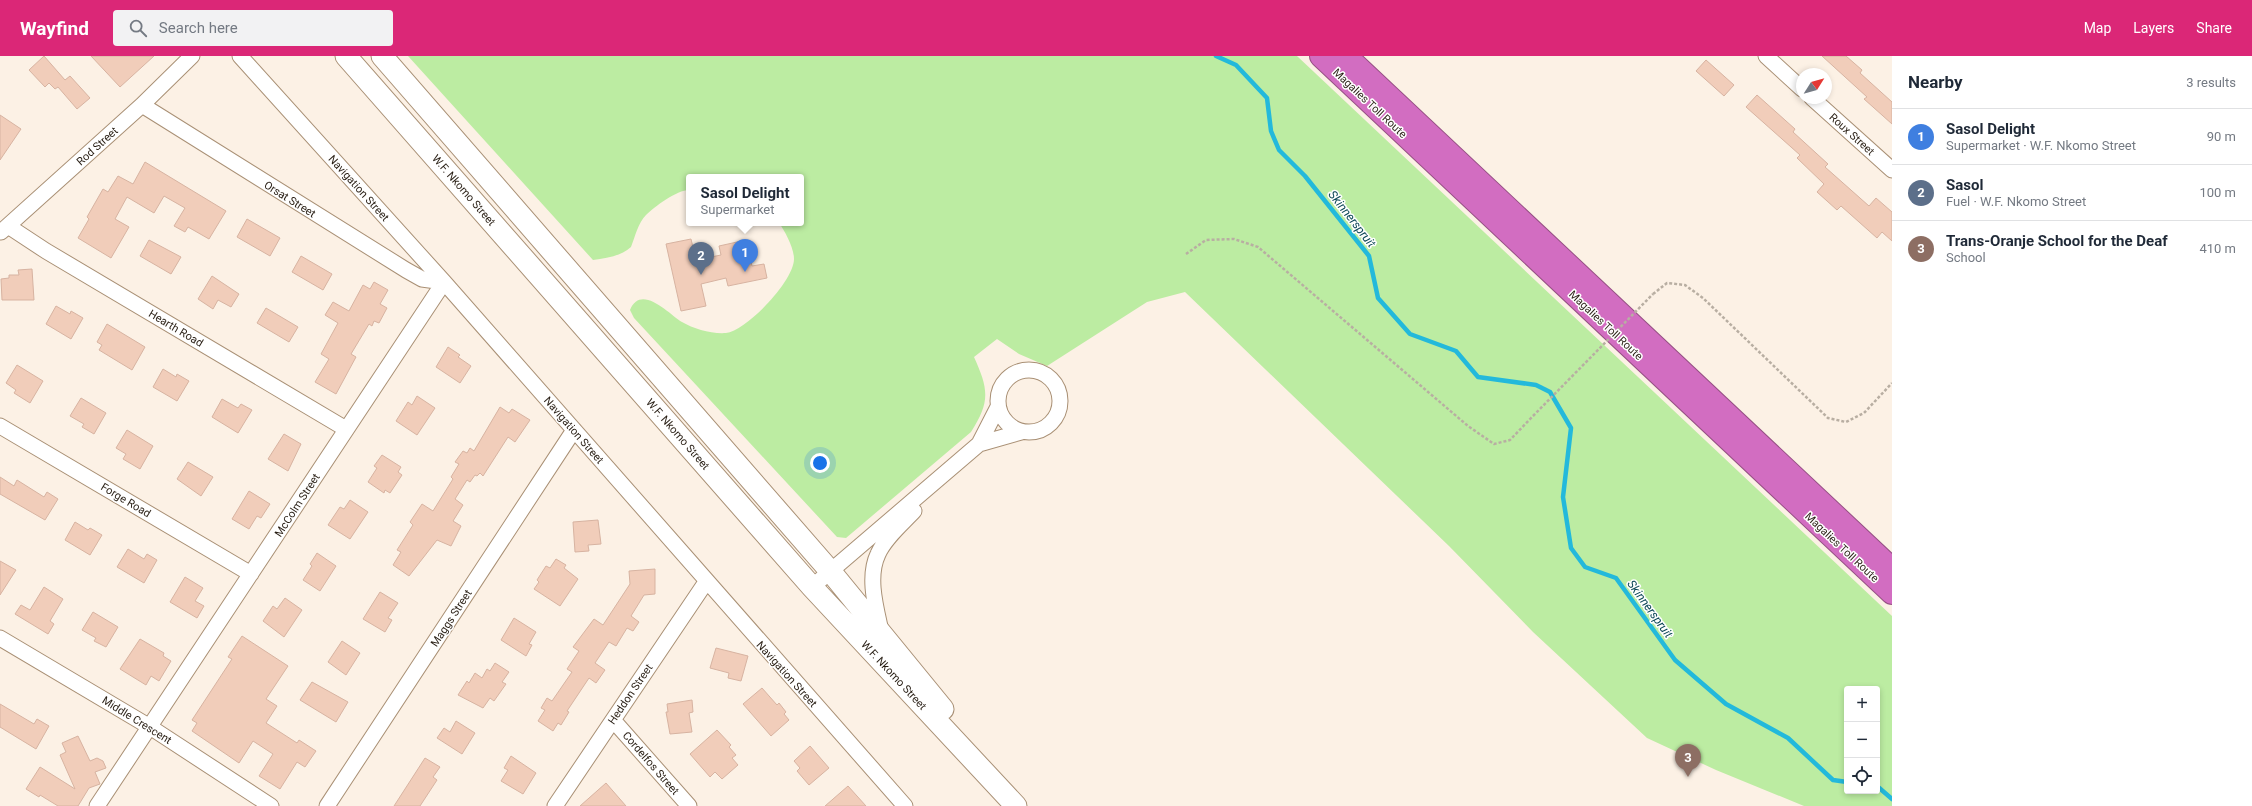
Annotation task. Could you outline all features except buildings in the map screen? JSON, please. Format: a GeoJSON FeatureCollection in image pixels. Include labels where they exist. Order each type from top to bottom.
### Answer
{"type":"FeatureCollection","features":[{"type":"Feature","properties":{"kind":"highway","name":"Magalies Toll Route"},"geometry":{"type":"LineString","coordinates":[[1321,56],[1892,593]]}},
{"type":"Feature","properties":{"kind":"highway","name":"Magalies Toll Route"},"geometry":{"type":"LineString","coordinates":[[1346,56],[1892,569]]}},
{"type":"Feature","properties":{"kind":"main road","name":"W.F. Nkomo Street"},"geometry":{"type":"LineString","coordinates":[[346,56],[812,587],[1016,806]]}},
{"type":"Feature","properties":{"kind":"main road","name":"W.F. Nkomo Street"},"geometry":{"type":"LineString","coordinates":[[382,56],[831,572],[1023,806]]}},
{"type":"Feature","properties":{"kind":"street","name":"Rod Street"},"geometry":{"type":"LineString","coordinates":[[4,229],[142,105],[192,56]]}},
{"type":"Feature","properties":{"kind":"street","name":"Navigation Street"},"geometry":{"type":"LineString","coordinates":[[240,56],[444,282],[706,582],[905,806]]}},
{"type":"Feature","properties":{"kind":"street"},"geometry":{"type":"LineString","coordinates":[[1766,56],[1796,84]]}},
{"type":"Feature","properties":{"kind":"street","name":"Roux Street"},"geometry":{"type":"LineString","coordinates":[[1819,104],[1892,170]]}},
{"type":"Feature","properties":{"kind":"street","name":"Orsat Street"},"geometry":{"type":"LineString","coordinates":[[142,105],[406,270],[422,279],[444,282]]}},
{"type":"Feature","properties":{"kind":"street","name":"Hearth Road"},"geometry":{"type":"LineString","coordinates":[[4,229],[53,255],[346,429]]}},
{"type":"Feature","properties":{"kind":"street","name":"McColm Street"},"geometry":{"type":"LineString","coordinates":[[97,806],[444,282]]}},
{"type":"Feature","properties":{"kind":"street"},"geometry":{"type":"LineString","coordinates":[[812,587],[980,444],[1021,432],[1040,430],[1049,426],[1055,418],[1060,399],[1052,381],[1044,374],[1034,371],[1023,371],[1013,374],[1005,381],[999,390],[998,407],[980,444]]}},
{"type":"Feature","properties":{"kind":"street"},"geometry":{"type":"LineString","coordinates":[[998,407],[1005,421],[1021,432]]}},
{"type":"Feature","properties":{"kind":"street","name":"Forge Road"},"geometry":{"type":"LineString","coordinates":[[0,426],[251,574]]}},
{"type":"Feature","properties":{"kind":"street","name":"Maggs Street"},"geometry":{"type":"LineString","coordinates":[[327,806],[574,430]]}},
{"type":"Feature","properties":{"kind":"street"},"geometry":{"type":"LineString","coordinates":[[882,634],[874,595],[877,555],[886,542],[956,464]]}},
{"type":"Feature","properties":{"kind":"street","name":"Heddon Street"},"geometry":{"type":"LineString","coordinates":[[555,806],[706,582]]}},
{"type":"Feature","properties":{"kind":"street","name":"Middle Crescent"},"geometry":{"type":"LineString","coordinates":[[0,638],[150,727],[271,806]]}},
{"type":"Feature","properties":{"kind":"street","name":"Cordelfos Street"},"geometry":{"type":"LineString","coordinates":[[613,720],[689,806]]}},
{"type":"Feature","properties":{"kind":"path"},"geometry":{"type":"LineString","coordinates":[[1186,254],[1206,240],[1234,239],[1258,247],[1468,426],[1494,444],[1510,440],[1653,294],[1667,283],[1685,285],[1703,298],[1828,418],[1846,422],[1864,413],[1892,383]]}},
{"type":"Feature","properties":{"kind":"green space"},"geometry":{"type":"Polygon","coordinates":[[[408,56],[1297,56],[1892,616],[1892,806],[1804,806],[1716,770],[1647,738],[1533,632],[1449,546],[1185,292],[1147,302],[1047,366],[1019,354],[997,339],[974,357],[983,378],[985,396],[982,412],[971,432],[846,538],[837,537],[634,318],[630,310],[635,302],[641,299],[648,300],[663,308],[687,325],[714,333],[726,333],[735,330],[757,314],[778,291],[792,268],[794,255],[791,245],[781,226],[804,226],[804,174],[686,174],[686,191],[678,193],[666,200],[643,218],[631,247],[618,255],[593,260],[408,56]]]}},
{"type":"Feature","properties":{"kind":"waterway","name":"Skinnerspruit"},"geometry":{"type":"LineString","coordinates":[[1216,56],[1236,65],[1267,98],[1271,131],[1279,150],[1305,176],[1369,256],[1378,298],[1410,334],[1456,351],[1478,377],[1536,385],[1550,392],[1571,428],[1563,497],[1571,548],[1585,567],[1616,578],[1675,660],[1726,704],[1788,738],[1833,780],[1844,782]]}},
{"type":"Feature","properties":{"kind":"waterway","name":"Skinnerspruit"},"geometry":{"type":"LineString","coordinates":[[1880,789],[1892,799]]}},
{"type":"Feature","properties":{"kind":"place","name":"Sasol Delight"},"geometry":{"type":"Point","coordinates":[745,272]}},
{"type":"Feature","properties":{"kind":"place","name":"Sasol"},"geometry":{"type":"Point","coordinates":[701,275]}},
{"type":"Feature","properties":{"kind":"place","name":"Trans-Oranje School for the Deaf"},"geometry":{"type":"Point","coordinates":[1688,777]}}]}
